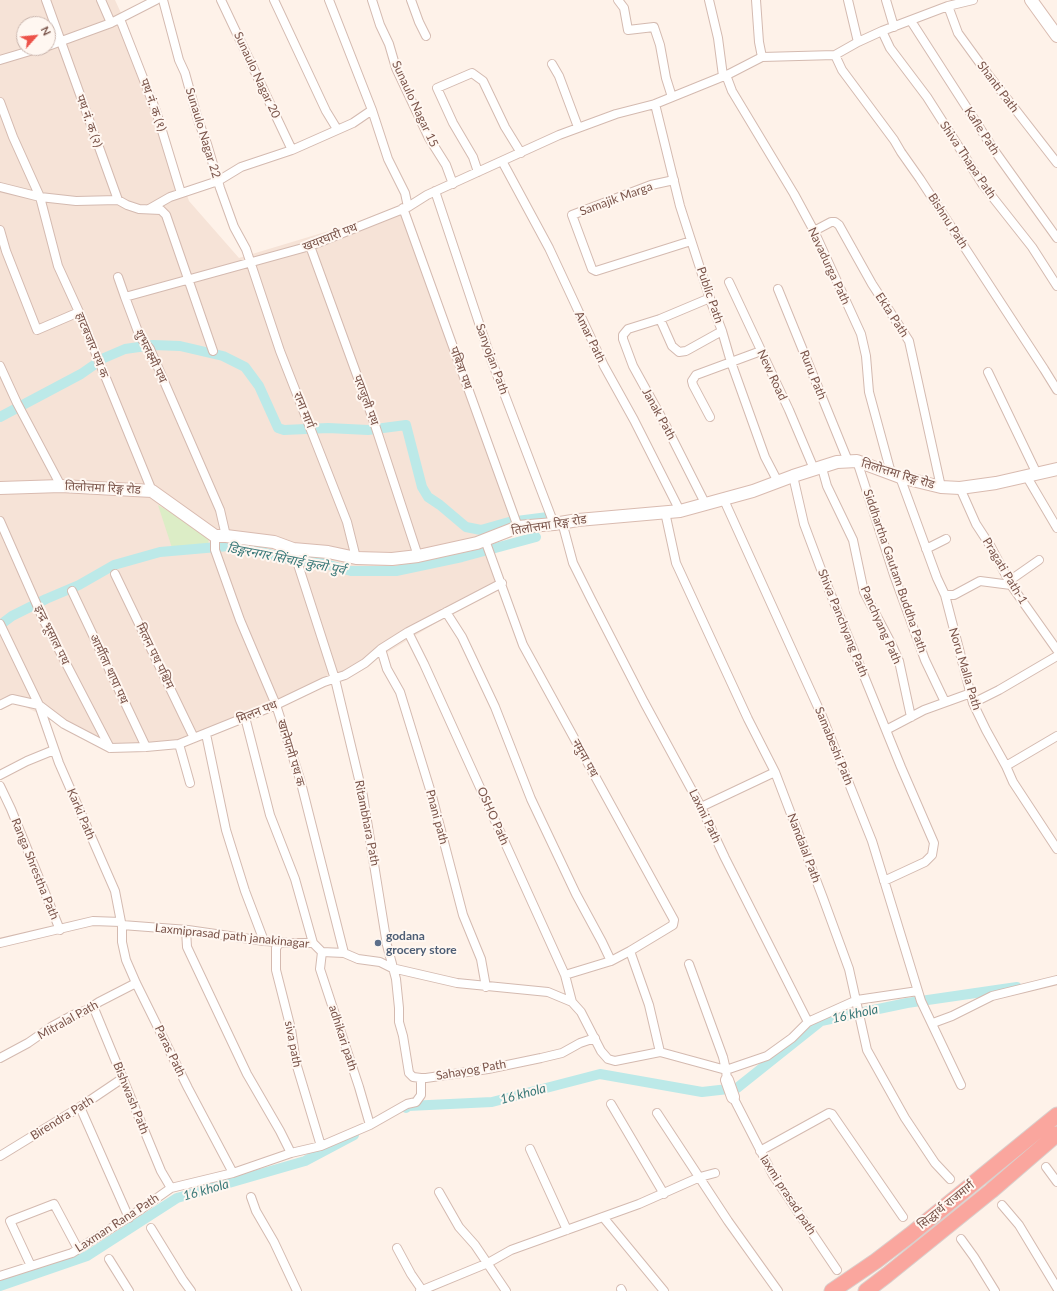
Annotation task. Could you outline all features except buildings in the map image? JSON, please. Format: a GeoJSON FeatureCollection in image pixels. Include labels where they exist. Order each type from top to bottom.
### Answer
{"type":"FeatureCollection","features":[{"type":"Feature","properties":{"kind":"highway","name":"सिद्धार्थ राजमार्ग"},"geometry":{"type":"LineString","coordinates":[[832,1291],[876,1261],[1057,1115]]}},
{"type":"Feature","properties":{"kind":"highway","name":"सिद्धार्थ राजमार्ग"},"geometry":{"type":"LineString","coordinates":[[866,1291],[887,1276],[1057,1134]]}},
{"type":"Feature","properties":{"kind":"street","name":"पथ नं. क (२)"},"geometry":{"type":"LineString","coordinates":[[46,0],[118,200]]}},
{"type":"Feature","properties":{"kind":"street"},"geometry":{"type":"LineString","coordinates":[[102,0],[111,23]]}},
{"type":"Feature","properties":{"kind":"street"},"geometry":{"type":"LineString","coordinates":[[56,43],[111,23],[147,2],[156,0]]}},
{"type":"Feature","properties":{"kind":"street","name":"Sunaulo Nagar 22"},"geometry":{"type":"LineString","coordinates":[[163,0],[179,60],[218,181],[234,227],[246,249],[251,263]]}},
{"type":"Feature","properties":{"kind":"street","name":"Sunaulo Nagar 20"},"geometry":{"type":"LineString","coordinates":[[221,0],[292,150]]}},
{"type":"Feature","properties":{"kind":"street"},"geometry":{"type":"LineString","coordinates":[[274,0],[322,104],[338,129]]}},
{"type":"Feature","properties":{"kind":"street","name":"पबित्रा पथ"},"geometry":{"type":"LineString","coordinates":[[329,0],[372,110],[388,159],[405,193],[406,207],[518,527]]}},
{"type":"Feature","properties":{"kind":"street","name":"Sunaulo Nagar 15"},"geometry":{"type":"LineString","coordinates":[[372,0],[389,44],[396,68],[429,138],[446,165],[453,184]]}},
{"type":"Feature","properties":{"kind":"street"},"geometry":{"type":"LineString","coordinates":[[411,0],[426,36]]}},
{"type":"Feature","properties":{"kind":"street"},"geometry":{"type":"LineString","coordinates":[[618,0],[624,8],[628,30],[654,27],[660,45],[666,78],[672,97]]}},
{"type":"Feature","properties":{"kind":"street","name":"Navadurga Path"},"geometry":{"type":"LineString","coordinates":[[708,0],[718,38],[725,76],[732,91],[794,194],[814,231],[864,343],[869,392],[895,475]]}},
{"type":"Feature","properties":{"kind":"street"},"geometry":{"type":"LineString","coordinates":[[756,0],[759,42],[762,57],[835,54],[882,31],[944,8],[973,0]]}},
{"type":"Feature","properties":{"kind":"street"},"geometry":{"type":"LineString","coordinates":[[848,0],[858,42]]}},
{"type":"Feature","properties":{"kind":"street"},"geometry":{"type":"LineString","coordinates":[[886,0],[894,27]]}},
{"type":"Feature","properties":{"kind":"street"},"geometry":{"type":"LineString","coordinates":[[940,0],[944,8]]}},
{"type":"Feature","properties":{"kind":"street"},"geometry":{"type":"LineString","coordinates":[[1031,0],[1057,36]]}},
{"type":"Feature","properties":{"kind":"street","name":"Shanti Path"},"geometry":{"type":"LineString","coordinates":[[944,8],[958,33],[987,73],[1057,163]]}},
{"type":"Feature","properties":{"kind":"street","name":"पथ नं. क (१)"},"geometry":{"type":"LineString","coordinates":[[120,19],[156,111],[181,193]]}},
{"type":"Feature","properties":{"kind":"street","name":"Kafle Path"},"geometry":{"type":"LineString","coordinates":[[911,21],[994,150],[1057,238]]}},
{"type":"Feature","properties":{"kind":"street","name":"Shiva Thapa Path"},"geometry":{"type":"LineString","coordinates":[[882,31],[890,48],[927,97],[983,184],[1032,247],[1057,286]]}},
{"type":"Feature","properties":{"kind":"street","name":"Bishnu Path"},"geometry":{"type":"LineString","coordinates":[[835,54],[842,70],[894,140],[1057,390]]}},
{"type":"Feature","properties":{"kind":"street"},"geometry":{"type":"LineString","coordinates":[[0,60],[16,55]]}},
{"type":"Feature","properties":{"kind":"street","name":"खयरघारी पथ"},"geometry":{"type":"LineString","coordinates":[[251,263],[310,246],[406,207],[435,191],[558,135],[616,114],[656,104],[725,76],[762,57]]}},
{"type":"Feature","properties":{"kind":"street"},"geometry":{"type":"LineString","coordinates":[[552,64],[559,76],[578,127]]}},
{"type":"Feature","properties":{"kind":"street"},"geometry":{"type":"LineString","coordinates":[[478,172],[473,158],[453,123],[436,88],[472,73],[483,81],[505,126],[521,153]]}},
{"type":"Feature","properties":{"kind":"street","name":"हाटबजार पथ क"},"geometry":{"type":"LineString","coordinates":[[0,102],[13,137],[40,197],[58,266],[93,345],[152,490]]}},
{"type":"Feature","properties":{"kind":"street","name":"Public Path"},"geometry":{"type":"LineString","coordinates":[[656,104],[680,206],[722,331],[730,362],[765,457],[778,482]]}},
{"type":"Feature","properties":{"kind":"street"},"geometry":{"type":"LineString","coordinates":[[149,209],[170,197],[218,181],[241,167],[292,150],[352,123],[372,110]]}},
{"type":"Feature","properties":{"kind":"street","name":"Amar Path"},"geometry":{"type":"LineString","coordinates":[[502,161],[549,248],[604,366],[634,420],[680,511]]}},
{"type":"Feature","properties":{"kind":"street","name":"Samajik Marga"},"geometry":{"type":"LineString","coordinates":[[674,180],[651,185],[572,215],[592,269],[596,271],[691,241]]}},
{"type":"Feature","properties":{"kind":"street"},"geometry":{"type":"LineString","coordinates":[[0,187],[40,197],[76,201],[118,200],[139,209],[161,210],[166,216],[213,351]]}},
{"type":"Feature","properties":{"kind":"street","name":"Sanyojan Path"},"geometry":{"type":"LineString","coordinates":[[435,191],[491,359],[558,523]]}},
{"type":"Feature","properties":{"kind":"street","name":"Ekta Path"},"geometry":{"type":"LineString","coordinates":[[814,231],[831,222],[836,222],[839,225],[872,284],[909,341],[941,487]]}},
{"type":"Feature","properties":{"kind":"street"},"geometry":{"type":"LineString","coordinates":[[0,230],[6,251],[37,330],[79,312]]}},
{"type":"Feature","properties":{"kind":"street","name":"पराजुली पथ"},"geometry":{"type":"LineString","coordinates":[[310,246],[379,436],[418,556]]}},
{"type":"Feature","properties":{"kind":"street"},"geometry":{"type":"LineString","coordinates":[[125,297],[251,263]]}},
{"type":"Feature","properties":{"kind":"street","name":"राना मार्ग"},"geometry":{"type":"LineString","coordinates":[[251,263],[280,352],[347,522],[356,558]]}},
{"type":"Feature","properties":{"kind":"street","name":"शुभलक्ष्मी पथ"},"geometry":{"type":"LineString","coordinates":[[118,277],[140,337],[148,346],[220,510],[221,536]]}},
{"type":"Feature","properties":{"kind":"street","name":"New Road"},"geometry":{"type":"LineString","coordinates":[[729,282],[761,352],[818,468]]}},
{"type":"Feature","properties":{"kind":"street","name":"Ruru Path"},"geometry":{"type":"LineString","coordinates":[[778,289],[852,461]]}},
{"type":"Feature","properties":{"kind":"street"},"geometry":{"type":"LineString","coordinates":[[710,298],[660,319],[672,346],[678,352],[686,351],[722,331]]}},
{"type":"Feature","properties":{"kind":"street","name":"Janak Path"},"geometry":{"type":"LineString","coordinates":[[660,319],[628,329],[623,335],[623,339],[633,366],[665,424],[706,505]]}},
{"type":"Feature","properties":{"kind":"street"},"geometry":{"type":"LineString","coordinates":[[710,417],[692,381],[696,375],[761,352]]}},
{"type":"Feature","properties":{"kind":"street"},"geometry":{"type":"LineString","coordinates":[[0,366],[61,486]]}},
{"type":"Feature","properties":{"kind":"street"},"geometry":{"type":"LineString","coordinates":[[988,372],[1032,475],[1057,528]]}},
{"type":"Feature","properties":{"kind":"street","name":"तिलोत्तमा रिङ्ग रोड"},"geometry":{"type":"LineString","coordinates":[[0,488],[61,486],[152,490],[221,536],[274,542],[293,549],[328,552],[356,558],[392,560],[418,556],[486,540],[518,527],[680,511],[724,500],[837,462],[852,461],[895,475],[941,487],[960,488],[996,483],[1057,469]]}},
{"type":"Feature","properties":{"kind":"street","name":"Siddhartha Gautam Buddha Path"},"geometry":{"type":"LineString","coordinates":[[852,461],[925,660],[944,702]]}},
{"type":"Feature","properties":{"kind":"street","name":"Panchyang Path"},"geometry":{"type":"LineString","coordinates":[[818,468],[853,540],[864,592],[899,661],[912,717]]}},
{"type":"Feature","properties":{"kind":"street","name":"Noru Malla Path"},"geometry":{"type":"LineString","coordinates":[[895,475],[945,595],[973,703],[1013,782],[1057,849]]}},
{"type":"Feature","properties":{"kind":"street","name":"Shiva Panchyang Path"},"geometry":{"type":"LineString","coordinates":[[793,476],[804,524],[825,580],[901,767],[934,843],[932,855],[925,862],[884,881]]}},
{"type":"Feature","properties":{"kind":"street","name":"Pragati Path-1"},"geometry":{"type":"LineString","coordinates":[[960,488],[976,524],[991,547],[1010,583],[1057,650]]}},
{"type":"Feature","properties":{"kind":"street","name":"Samabeshi Path"},"geometry":{"type":"LineString","coordinates":[[724,500],[822,716],[872,841],[921,1001],[933,1023],[961,1084]]}},
{"type":"Feature","properties":{"kind":"street","name":"Nandalal Path"},"geometry":{"type":"LineString","coordinates":[[666,512],[676,563],[748,719],[776,772],[849,969],[867,1050],[905,1118],[935,1163],[950,1179]]}},
{"type":"Feature","properties":{"kind":"street","name":"इन्द्र भूसाल पथ"},"geometry":{"type":"LineString","coordinates":[[0,521],[37,604],[110,748]]}},
{"type":"Feature","properties":{"kind":"street","name":"Laxmi Path"},"geometry":{"type":"LineString","coordinates":[[558,523],[574,563],[591,599],[644,702],[701,807],[725,858],[808,1022]]}},
{"type":"Feature","properties":{"kind":"street","name":"खानेपानी पथ क"},"geometry":{"type":"LineString","coordinates":[[221,536],[215,550],[240,620],[276,705],[300,779],[344,953]]}},
{"type":"Feature","properties":{"kind":"street"},"geometry":{"type":"LineString","coordinates":[[926,549],[946,539]]}},
{"type":"Feature","properties":{"kind":"street","name":"नमुना पथ"},"geometry":{"type":"LineString","coordinates":[[486,540],[523,645],[674,920],[673,925],[611,961],[565,975]]}},
{"type":"Feature","properties":{"kind":"street","name":"Ritambhara Path"},"geometry":{"type":"LineString","coordinates":[[293,549],[334,679],[363,796],[387,945],[396,979],[399,1022],[403,1036],[409,1073],[413,1077],[420,1078]]}},
{"type":"Feature","properties":{"kind":"street"},"geometry":{"type":"LineString","coordinates":[[945,595],[954,595],[980,581],[1010,583],[1039,560]]}},
{"type":"Feature","properties":{"kind":"street","name":"मिलन पथ पश्चिम"},"geometry":{"type":"LineString","coordinates":[[115,574],[194,738]]}},
{"type":"Feature","properties":{"kind":"street","name":"मिलन पथ"},"geometry":{"type":"LineString","coordinates":[[0,705],[12,699],[39,705],[64,724],[110,748],[179,744],[276,705],[324,682],[345,675],[366,663],[381,649],[408,632],[502,583]]}},
{"type":"Feature","properties":{"kind":"street","name":"आर्मीला थापा पथ"},"geometry":{"type":"LineString","coordinates":[[72,591],[146,747]]}},
{"type":"Feature","properties":{"kind":"street"},"geometry":{"type":"LineString","coordinates":[[446,612],[462,637],[495,707],[531,799],[576,894],[611,961]]}},
{"type":"Feature","properties":{"kind":"street","name":"Karki Path"},"geometry":{"type":"LineString","coordinates":[[0,624],[39,705],[59,763],[115,890],[122,923]]}},
{"type":"Feature","properties":{"kind":"street","name":"OSHO Path"},"geometry":{"type":"LineString","coordinates":[[408,632],[424,664],[565,975],[572,1002]]}},
{"type":"Feature","properties":{"kind":"street","name":"Pnani path"},"geometry":{"type":"LineString","coordinates":[[381,649],[387,669],[400,692],[432,796],[463,915],[481,959],[486,987]]}},
{"type":"Feature","properties":{"kind":"street"},"geometry":{"type":"LineString","coordinates":[[973,703],[999,690],[1057,656]]}},
{"type":"Feature","properties":{"kind":"street"},"geometry":{"type":"LineString","coordinates":[[886,730],[924,710],[971,693]]}},
{"type":"Feature","properties":{"kind":"street"},"geometry":{"type":"LineString","coordinates":[[246,717],[270,816],[295,879],[313,943]]}},
{"type":"Feature","properties":{"kind":"street"},"geometry":{"type":"LineString","coordinates":[[206,734],[226,830],[245,891],[264,941]]}},
{"type":"Feature","properties":{"kind":"street"},"geometry":{"type":"LineString","coordinates":[[1006,766],[1057,736]]}},
{"type":"Feature","properties":{"kind":"street"},"geometry":{"type":"LineString","coordinates":[[179,744],[190,783]]}},
{"type":"Feature","properties":{"kind":"street"},"geometry":{"type":"LineString","coordinates":[[0,775],[27,761],[54,750]]}},
{"type":"Feature","properties":{"kind":"street"},"geometry":{"type":"LineString","coordinates":[[701,807],[776,772]]}},
{"type":"Feature","properties":{"kind":"street","name":"Ranga Shrestha Path"},"geometry":{"type":"LineString","coordinates":[[0,786],[11,809],[60,930]]}},
{"type":"Feature","properties":{"kind":"street","name":"Laxmiprasad path janakinagar"},"geometry":{"type":"LineString","coordinates":[[0,943],[93,921],[186,930],[264,941],[313,943],[322,952],[344,953],[358,959],[380,962],[392,968],[457,983],[548,992],[572,1002],[582,1012],[601,1051],[608,1059],[615,1061],[660,1052],[726,1075]]}},
{"type":"Feature","properties":{"kind":"street","name":"Paras Path"},"geometry":{"type":"LineString","coordinates":[[122,923],[122,942],[126,960],[136,983],[188,1088],[233,1173]]}},
{"type":"Feature","properties":{"kind":"street"},"geometry":{"type":"LineString","coordinates":[[186,930],[187,947],[247,1074],[291,1153]]}},
{"type":"Feature","properties":{"kind":"street","name":"siva path"},"geometry":{"type":"LineString","coordinates":[[280,942],[276,948],[276,970],[291,1029],[296,1063],[321,1146]]}},
{"type":"Feature","properties":{"kind":"street"},"geometry":{"type":"LineString","coordinates":[[630,951],[649,1005],[660,1052]]}},
{"type":"Feature","properties":{"kind":"street","name":"adhikari path"},"geometry":{"type":"LineString","coordinates":[[322,952],[320,969],[370,1125]]}},
{"type":"Feature","properties":{"kind":"street"},"geometry":{"type":"LineString","coordinates":[[689,964],[723,1057],[726,1075],[733,1097]]}},
{"type":"Feature","properties":{"kind":"street"},"geometry":{"type":"LineString","coordinates":[[933,1023],[952,1016],[992,996],[1057,980]]}},
{"type":"Feature","properties":{"kind":"street","name":"Mitralal Path"},"geometry":{"type":"LineString","coordinates":[[0,1058],[28,1043],[51,1027],[73,1015],[87,1010],[136,983]]}},
{"type":"Feature","properties":{"kind":"street"},"geometry":{"type":"LineString","coordinates":[[726,1075],[767,1056],[792,1038],[808,1022],[857,1000],[918,991]]}},
{"type":"Feature","properties":{"kind":"street","name":"Bishwash Path"},"geometry":{"type":"LineString","coordinates":[[93,1006],[161,1170],[171,1188]]}},
{"type":"Feature","properties":{"kind":"street","name":"Sahayog Path"},"geometry":{"type":"LineString","coordinates":[[370,1125],[407,1104],[416,1102],[421,1095],[420,1078],[488,1069],[562,1053],[580,1043],[595,1038]]}},
{"type":"Feature","properties":{"kind":"street","name":"Birendra Path"},"geometry":{"type":"LineString","coordinates":[[0,1156],[80,1108],[123,1078]]}},
{"type":"Feature","properties":{"kind":"street","name":"laxmi prasad path"},"geometry":{"type":"LineString","coordinates":[[733,1097],[773,1175],[837,1270]]}},
{"type":"Feature","properties":{"kind":"street"},"geometry":{"type":"LineString","coordinates":[[611,1104],[664,1194]]}},
{"type":"Feature","properties":{"kind":"street"},"geometry":{"type":"LineString","coordinates":[[80,1108],[129,1218]]}},
{"type":"Feature","properties":{"kind":"street"},"geometry":{"type":"LineString","coordinates":[[657,1113],[728,1221],[778,1291]]}},
{"type":"Feature","properties":{"kind":"street"},"geometry":{"type":"LineString","coordinates":[[760,1151],[829,1113],[832,1114],[903,1218]]}},
{"type":"Feature","properties":{"kind":"street","name":"Laxman Rana Path"},"geometry":{"type":"LineString","coordinates":[[0,1276],[72,1253],[129,1218],[171,1188],[233,1173],[291,1153],[321,1146],[370,1125]]}},
{"type":"Feature","properties":{"kind":"street"},"geometry":{"type":"LineString","coordinates":[[530,1149],[566,1230]]}},
{"type":"Feature","properties":{"kind":"street"},"geometry":{"type":"LineString","coordinates":[[1046,1167],[1057,1182]]}},
{"type":"Feature","properties":{"kind":"street"},"geometry":{"type":"LineString","coordinates":[[397,1248],[411,1274],[425,1290],[491,1264],[511,1250],[603,1218],[664,1194],[700,1177],[715,1173]]}},
{"type":"Feature","properties":{"kind":"street"},"geometry":{"type":"LineString","coordinates":[[439,1192],[459,1227],[491,1264],[506,1291]]}},
{"type":"Feature","properties":{"kind":"street"},"geometry":{"type":"LineString","coordinates":[[251,1197],[256,1211],[274,1242],[297,1291]]}},
{"type":"Feature","properties":{"kind":"street"},"geometry":{"type":"LineString","coordinates":[[31,1266],[10,1221],[54,1204],[78,1249]]}},
{"type":"Feature","properties":{"kind":"street"},"geometry":{"type":"LineString","coordinates":[[1002,1206],[1019,1226],[1057,1288]]}},
{"type":"Feature","properties":{"kind":"street"},"geometry":{"type":"LineString","coordinates":[[603,1218],[664,1291]]}},
{"type":"Feature","properties":{"kind":"street"},"geometry":{"type":"LineString","coordinates":[[151,1228],[191,1291]]}},
{"type":"Feature","properties":{"kind":"street"},"geometry":{"type":"LineString","coordinates":[[961,1239],[995,1291]]}},
{"type":"Feature","properties":{"kind":"street"},"geometry":{"type":"LineString","coordinates":[[109,1259],[129,1291]]}},
{"type":"Feature","properties":{"kind":"shaded area"},"geometry":{"type":"Polygon","coordinates":[[[0,0],[115,0],[126,24],[189,201],[239,258],[408,207],[520,529],[491,538],[502,583],[363,667],[194,738],[110,748],[13,701],[0,710],[0,0]]]}},
{"type":"Feature","properties":{"kind":"green space"},"geometry":{"type":"Polygon","coordinates":[[[158,505],[209,535],[208,548],[173,551],[158,505]]]}},
{"type":"Feature","properties":{"kind":"waterway"},"geometry":{"type":"LineString","coordinates":[[0,417],[81,374],[104,358],[125,349],[153,345],[180,346],[223,356],[245,367],[259,386],[278,428],[284,430],[328,428],[368,430],[406,425],[422,487],[428,497],[466,527],[481,530],[509,522],[548,517]]}},
{"type":"Feature","properties":{"kind":"waterway","name":"डिङ्गरनगर सिंचाई कुलो पुर्व"},"geometry":{"type":"LineString","coordinates":[[0,625],[12,616],[79,585],[114,565],[160,552],[229,546],[255,550],[283,558],[318,562],[351,571],[396,571],[462,557],[536,537]]}},
{"type":"Feature","properties":{"kind":"waterway","name":"16 khola"},"geometry":{"type":"LineString","coordinates":[[406,1108],[408,1106],[492,1102],[600,1074],[702,1092],[737,1088],[821,1021],[907,1003],[1017,987]]}},
{"type":"Feature","properties":{"kind":"waterway","name":"16 khola"},"geometry":{"type":"LineString","coordinates":[[0,1286],[87,1256],[177,1198],[305,1161],[354,1135]]}},
{"type":"Feature","properties":{"kind":"place","name":"godana grocery store"},"geometry":{"type":"Point","coordinates":[378,943]}}]}
